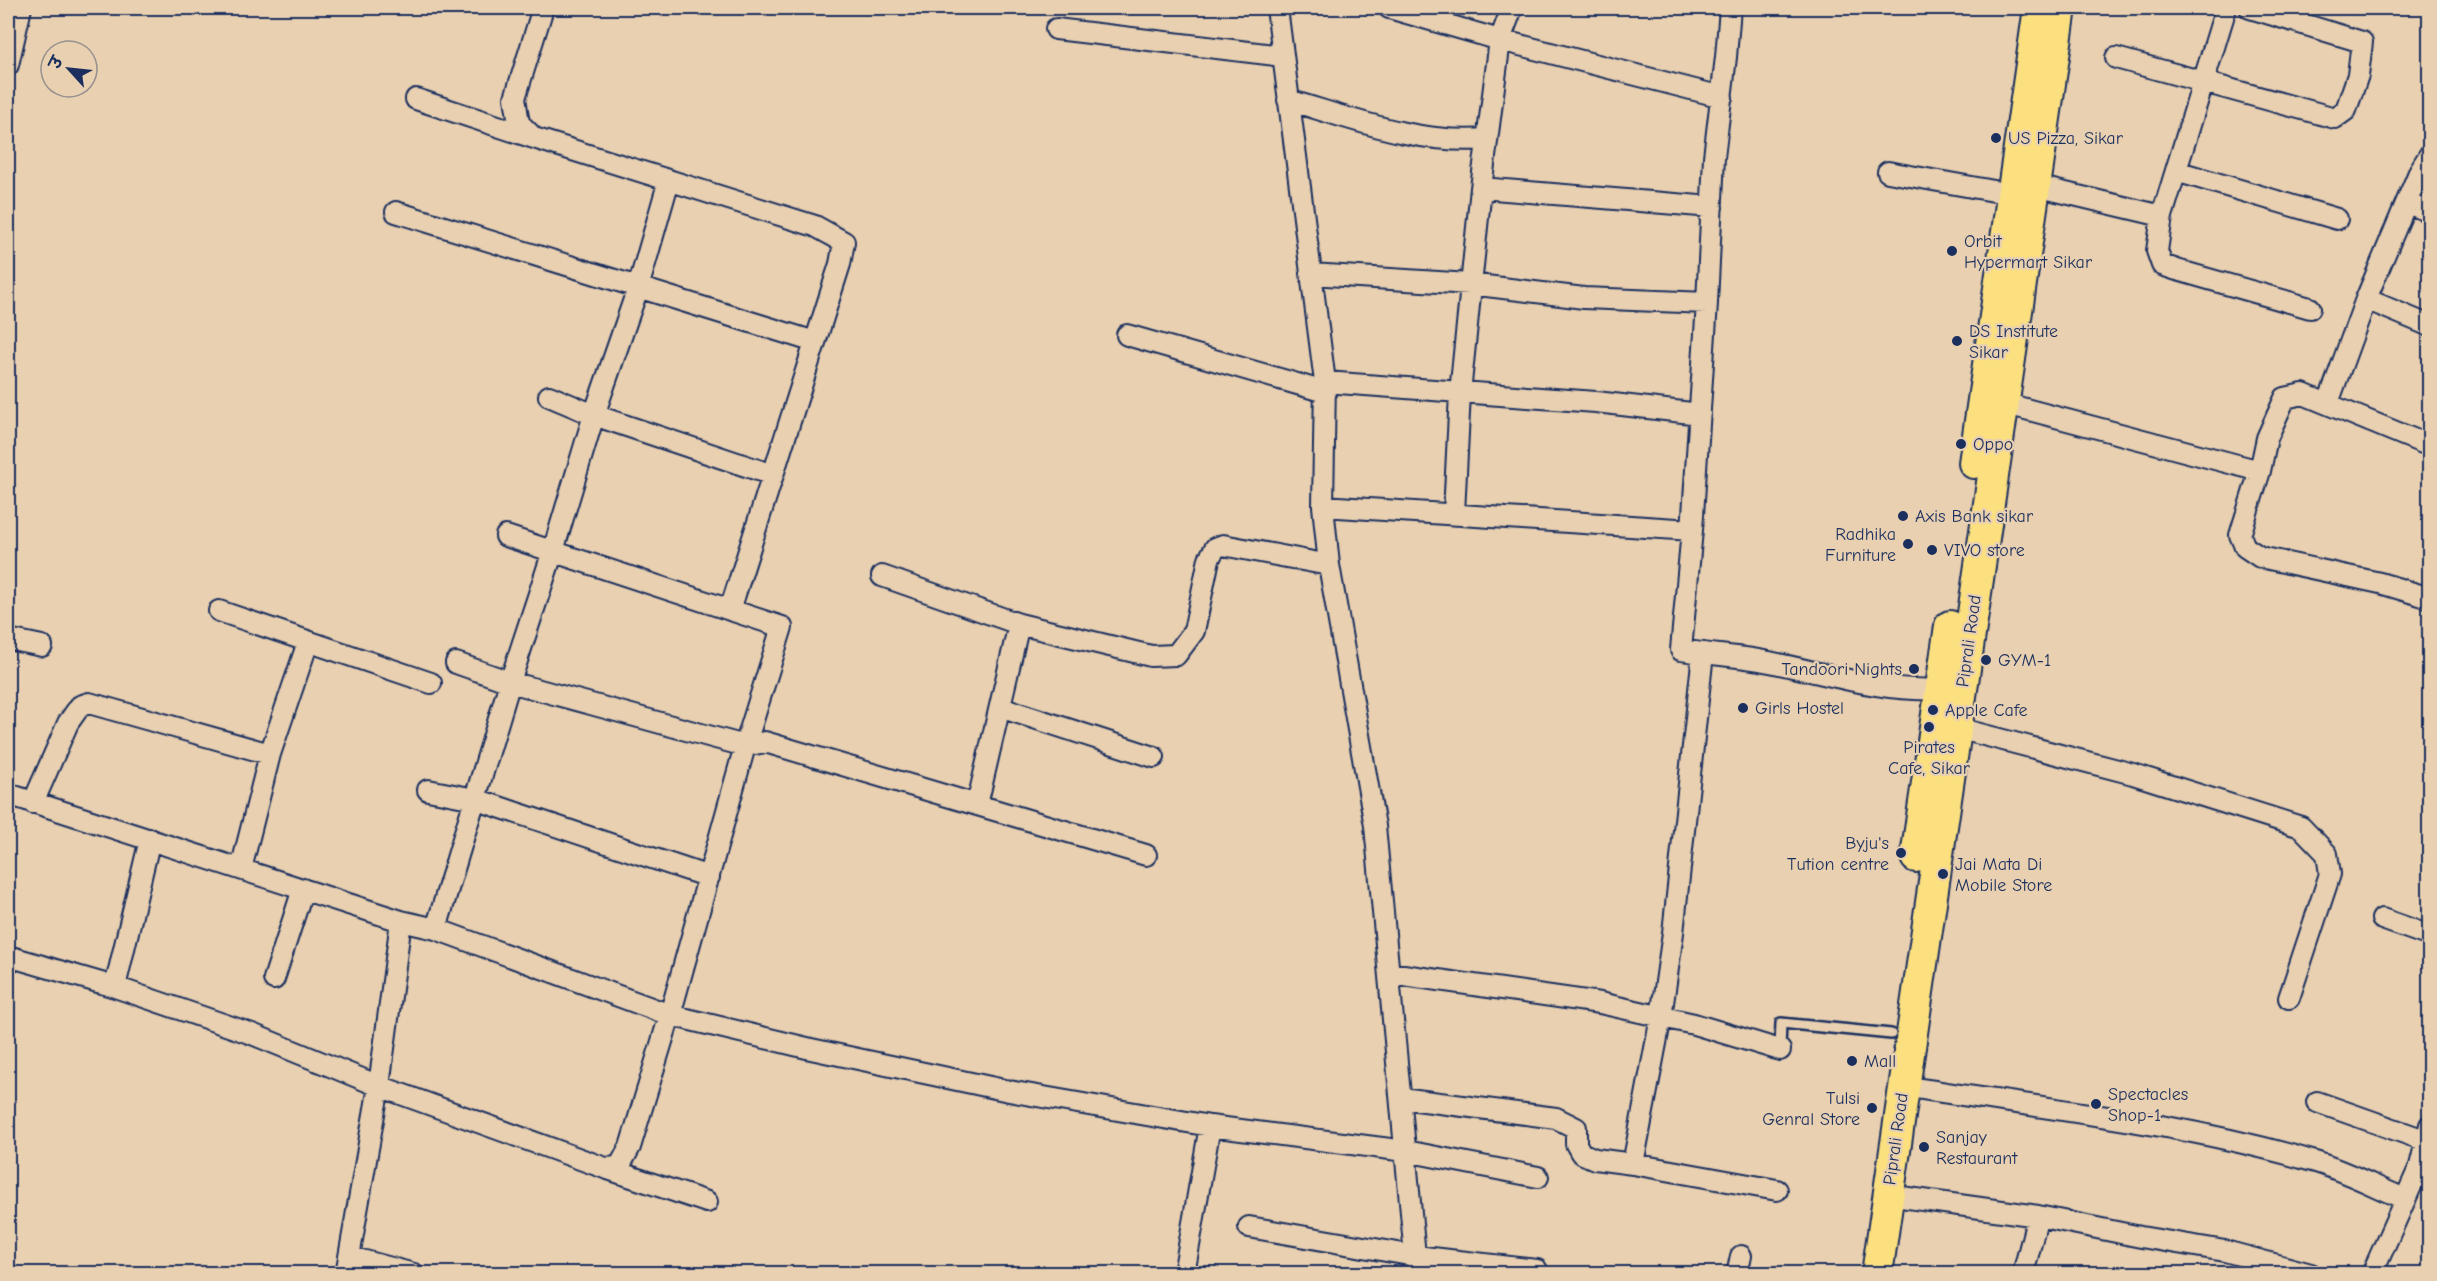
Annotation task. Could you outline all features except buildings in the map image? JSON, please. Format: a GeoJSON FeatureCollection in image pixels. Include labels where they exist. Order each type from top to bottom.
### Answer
{"type":"FeatureCollection","features":[{"type":"Feature","properties":{"kind":"main road"},"geometry":{"type":"LineString","coordinates":[[1859,1274],[1941,688],[2023,190],[2039,8]]}},
{"type":"Feature","properties":{"kind":"main road","name":"Piprali Road"},"geometry":{"type":"LineString","coordinates":[[1877,1274],[2003,403],[2023,190],[2061,8]]}},
{"type":"Feature","properties":{"kind":"street"},"geometry":{"type":"LineString","coordinates":[[8,65],[21,8]]}},
{"type":"Feature","properties":{"kind":"street"},"geometry":{"type":"LineString","coordinates":[[534,138],[519,123],[515,98],[543,8]]}},
{"type":"Feature","properties":{"kind":"street"},"geometry":{"type":"LineString","coordinates":[[1277,8],[1325,387],[1323,506],[1329,565],[1375,826],[1417,1265]]}},
{"type":"Feature","properties":{"kind":"street"},"geometry":{"type":"LineString","coordinates":[[1389,8],[1500,40],[1722,97]]}},
{"type":"Feature","properties":{"kind":"street"},"geometry":{"type":"LineString","coordinates":[[1454,513],[1460,393],[1480,188],[1500,40],[1512,8]]}},
{"type":"Feature","properties":{"kind":"street"},"geometry":{"type":"LineString","coordinates":[[1730,8],[1714,157],[1700,414],[1682,650],[1759,660],[1879,686],[1914,690],[1941,688]]}},
{"type":"Feature","properties":{"kind":"street"},"geometry":{"type":"LineString","coordinates":[[2226,8],[2162,216],[2157,251],[2162,265],[2310,308]]}},
{"type":"Feature","properties":{"kind":"street"},"geometry":{"type":"LineString","coordinates":[[2116,58],[2335,118],[2346,110],[2358,75],[2362,42],[2250,8]]}},
{"type":"Feature","properties":{"kind":"street"},"geometry":{"type":"LineString","coordinates":[[1056,29],[1283,56]]}},
{"type":"Feature","properties":{"kind":"street"},"geometry":{"type":"LineString","coordinates":[[416,99],[815,226],[844,242],[840,264],[730,610]]}},
{"type":"Feature","properties":{"kind":"street"},"geometry":{"type":"LineString","coordinates":[[1288,100],[1412,136],[1465,141],[1487,139]]}},
{"type":"Feature","properties":{"kind":"street"},"geometry":{"type":"LineString","coordinates":[[2328,403],[2366,299],[2430,154]]}},
{"type":"Feature","properties":{"kind":"street"},"geometry":{"type":"LineString","coordinates":[[2176,171],[2337,219]]}},
{"type":"Feature","properties":{"kind":"street"},"geometry":{"type":"LineString","coordinates":[[1888,172],[2023,190],[2162,216]]}},
{"type":"Feature","properties":{"kind":"street"},"geometry":{"type":"LineString","coordinates":[[436,929],[510,682],[594,415],[638,288],[669,180]]}},
{"type":"Feature","properties":{"kind":"street"},"geometry":{"type":"LineString","coordinates":[[1480,188],[1712,207]]}},
{"type":"Feature","properties":{"kind":"street"},"geometry":{"type":"LineString","coordinates":[[2407,202],[2430,212]]}},
{"type":"Feature","properties":{"kind":"street"},"geometry":{"type":"LineString","coordinates":[[396,212],[815,342]]}},
{"type":"Feature","properties":{"kind":"street"},"geometry":{"type":"LineString","coordinates":[[1311,274],[1470,284],[1584,298],[1707,303]]}},
{"type":"Feature","properties":{"kind":"street"},"geometry":{"type":"LineString","coordinates":[[2366,299],[2430,326]]}},
{"type":"Feature","properties":{"kind":"street"},"geometry":{"type":"LineString","coordinates":[[1127,335],[1325,387],[1596,402],[1700,414]]}},
{"type":"Feature","properties":{"kind":"street"},"geometry":{"type":"LineString","coordinates":[[2430,446],[2303,394],[2285,398],[2267,438],[2260,471],[2240,535],[2245,547],[2260,557],[2380,583],[2430,598]]}},
{"type":"Feature","properties":{"kind":"street"},"geometry":{"type":"LineString","coordinates":[[549,396],[594,415],[773,475]]}},
{"type":"Feature","properties":{"kind":"street"},"geometry":{"type":"LineString","coordinates":[[2003,403],[2260,471]]}},
{"type":"Feature","properties":{"kind":"street"},"geometry":{"type":"LineString","coordinates":[[1323,506],[1692,530]]}},
{"type":"Feature","properties":{"kind":"street"},"geometry":{"type":"LineString","coordinates":[[506,536],[782,627],[745,746],[670,1015],[630,1147],[619,1167],[605,1168]]}},
{"type":"Feature","properties":{"kind":"street"},"geometry":{"type":"LineString","coordinates":[[882,576],[1019,624],[1151,656],[1176,655],[1194,631],[1209,559],[1215,548],[1223,545],[1329,565]]}},
{"type":"Feature","properties":{"kind":"street"},"geometry":{"type":"LineString","coordinates":[[219,611],[431,683]]}},
{"type":"Feature","properties":{"kind":"street"},"geometry":{"type":"LineString","coordinates":[[977,805],[1019,624]]}},
{"type":"Feature","properties":{"kind":"street"},"geometry":{"type":"LineString","coordinates":[[8,639],[42,646]]}},
{"type":"Feature","properties":{"kind":"street"},"geometry":{"type":"LineString","coordinates":[[241,869],[270,754],[308,642]]}},
{"type":"Feature","properties":{"kind":"street"},"geometry":{"type":"LineString","coordinates":[[1633,1164],[1661,1017],[1673,933],[1702,653]]}},
{"type":"Feature","properties":{"kind":"street"},"geometry":{"type":"LineString","coordinates":[[456,663],[510,682],[745,746],[765,742],[1146,855]]}},
{"type":"Feature","properties":{"kind":"street"},"geometry":{"type":"LineString","coordinates":[[33,803],[68,723],[80,706],[89,703],[270,754]]}},
{"type":"Feature","properties":{"kind":"street"},"geometry":{"type":"LineString","coordinates":[[1000,706],[1154,757]]}},
{"type":"Feature","properties":{"kind":"street"},"geometry":{"type":"LineString","coordinates":[[1957,728],[2133,774],[2301,827],[2327,854],[2330,874],[2289,998]]}},
{"type":"Feature","properties":{"kind":"street"},"geometry":{"type":"LineString","coordinates":[[428,790],[475,799],[709,878]]}},
{"type":"Feature","properties":{"kind":"street"},"geometry":{"type":"LineString","coordinates":[[8,794],[401,921],[436,929],[670,1015],[811,1049],[1009,1091],[1210,1126],[1406,1151],[1538,1177]]}},
{"type":"Feature","properties":{"kind":"street"},"geometry":{"type":"LineString","coordinates":[[115,987],[150,839]]}},
{"type":"Feature","properties":{"kind":"street"},"geometry":{"type":"LineString","coordinates":[[274,979],[303,889]]}},
{"type":"Feature","properties":{"kind":"street"},"geometry":{"type":"LineString","coordinates":[[2382,919],[2430,936]]}},
{"type":"Feature","properties":{"kind":"street"},"geometry":{"type":"LineString","coordinates":[[401,921],[379,1086],[348,1265],[414,1274]]}},
{"type":"Feature","properties":{"kind":"street"},"geometry":{"type":"LineString","coordinates":[[8,956],[115,987],[252,1034],[379,1086],[605,1168],[707,1202]]}},
{"type":"Feature","properties":{"kind":"street"},"geometry":{"type":"LineString","coordinates":[[1389,973],[1600,1003],[1694,1024],[1780,1050]]}},
{"type":"Feature","properties":{"kind":"street"},"geometry":{"type":"LineString","coordinates":[[1904,1086],[2092,1115],[2237,1142],[2315,1162],[2405,1199]]}},
{"type":"Feature","properties":{"kind":"street"},"geometry":{"type":"LineString","coordinates":[[1401,1098],[1556,1118],[1576,1128],[1576,1144],[1581,1153],[1595,1159],[1777,1190]]}},
{"type":"Feature","properties":{"kind":"street"},"geometry":{"type":"LineString","coordinates":[[2317,1102],[2428,1136],[2420,1166],[2372,1274]]}},
{"type":"Feature","properties":{"kind":"street"},"geometry":{"type":"LineString","coordinates":[[1184,1274],[1210,1126]]}},
{"type":"Feature","properties":{"kind":"street"},"geometry":{"type":"LineString","coordinates":[[1887,1195],[2038,1216],[2225,1251],[2311,1274]]}},
{"type":"Feature","properties":{"kind":"street"},"geometry":{"type":"LineString","coordinates":[[2023,1274],[2038,1216]]}},
{"type":"Feature","properties":{"kind":"street"},"geometry":{"type":"LineString","coordinates":[[1249,1227],[1417,1265],[1537,1270]]}},
{"type":"Feature","properties":{"kind":"lane"},"geometry":{"type":"LineString","coordinates":[[1780,1050],[1780,1023],[1892,1034]]}},
{"type":"Feature","properties":{"kind":"place","name":"US Pizza, Sikar"},"geometry":{"type":"Point","coordinates":[1996,138]}},
{"type":"Feature","properties":{"kind":"place","name":"Orbit Hypermart Sikar"},"geometry":{"type":"Point","coordinates":[1952,251]}},
{"type":"Feature","properties":{"kind":"place","name":"DS Institute Sikar"},"geometry":{"type":"Point","coordinates":[1957,341]}},
{"type":"Feature","properties":{"kind":"place","name":"Oppo"},"geometry":{"type":"Point","coordinates":[1961,444]}},
{"type":"Feature","properties":{"kind":"place","name":"Axis Bank sikar"},"geometry":{"type":"Point","coordinates":[1903,516]}},
{"type":"Feature","properties":{"kind":"place","name":"Radhika Furniture"},"geometry":{"type":"Point","coordinates":[1908,544]}},
{"type":"Feature","properties":{"kind":"place","name":"VIVO store"},"geometry":{"type":"Point","coordinates":[1932,550]}},
{"type":"Feature","properties":{"kind":"place","name":"GYM-1"},"geometry":{"type":"Point","coordinates":[1986,660]}},
{"type":"Feature","properties":{"kind":"place","name":"Tandoori Nights"},"geometry":{"type":"Point","coordinates":[1914,669]}},
{"type":"Feature","properties":{"kind":"place","name":"Girls Hostel"},"geometry":{"type":"Point","coordinates":[1743,708]}},
{"type":"Feature","properties":{"kind":"place","name":"Apple Cafe"},"geometry":{"type":"Point","coordinates":[1933,710]}},
{"type":"Feature","properties":{"kind":"place","name":"Pirates Cafe, Sikar"},"geometry":{"type":"Point","coordinates":[1929,727]}},
{"type":"Feature","properties":{"kind":"place","name":"Byju's Tution centre"},"geometry":{"type":"Point","coordinates":[1901,853]}},
{"type":"Feature","properties":{"kind":"place","name":"Jai Mata Di Mobile Store"},"geometry":{"type":"Point","coordinates":[1943,874]}},
{"type":"Feature","properties":{"kind":"place","name":"Mall"},"geometry":{"type":"Point","coordinates":[1852,1061]}},
{"type":"Feature","properties":{"kind":"place","name":"Spectacles Shop-1"},"geometry":{"type":"Point","coordinates":[2096,1104]}},
{"type":"Feature","properties":{"kind":"place","name":"Tulsi Genral Store"},"geometry":{"type":"Point","coordinates":[1872,1108]}},
{"type":"Feature","properties":{"kind":"place","name":"Sanjay Restaurant"},"geometry":{"type":"Point","coordinates":[1924,1147]}}]}
